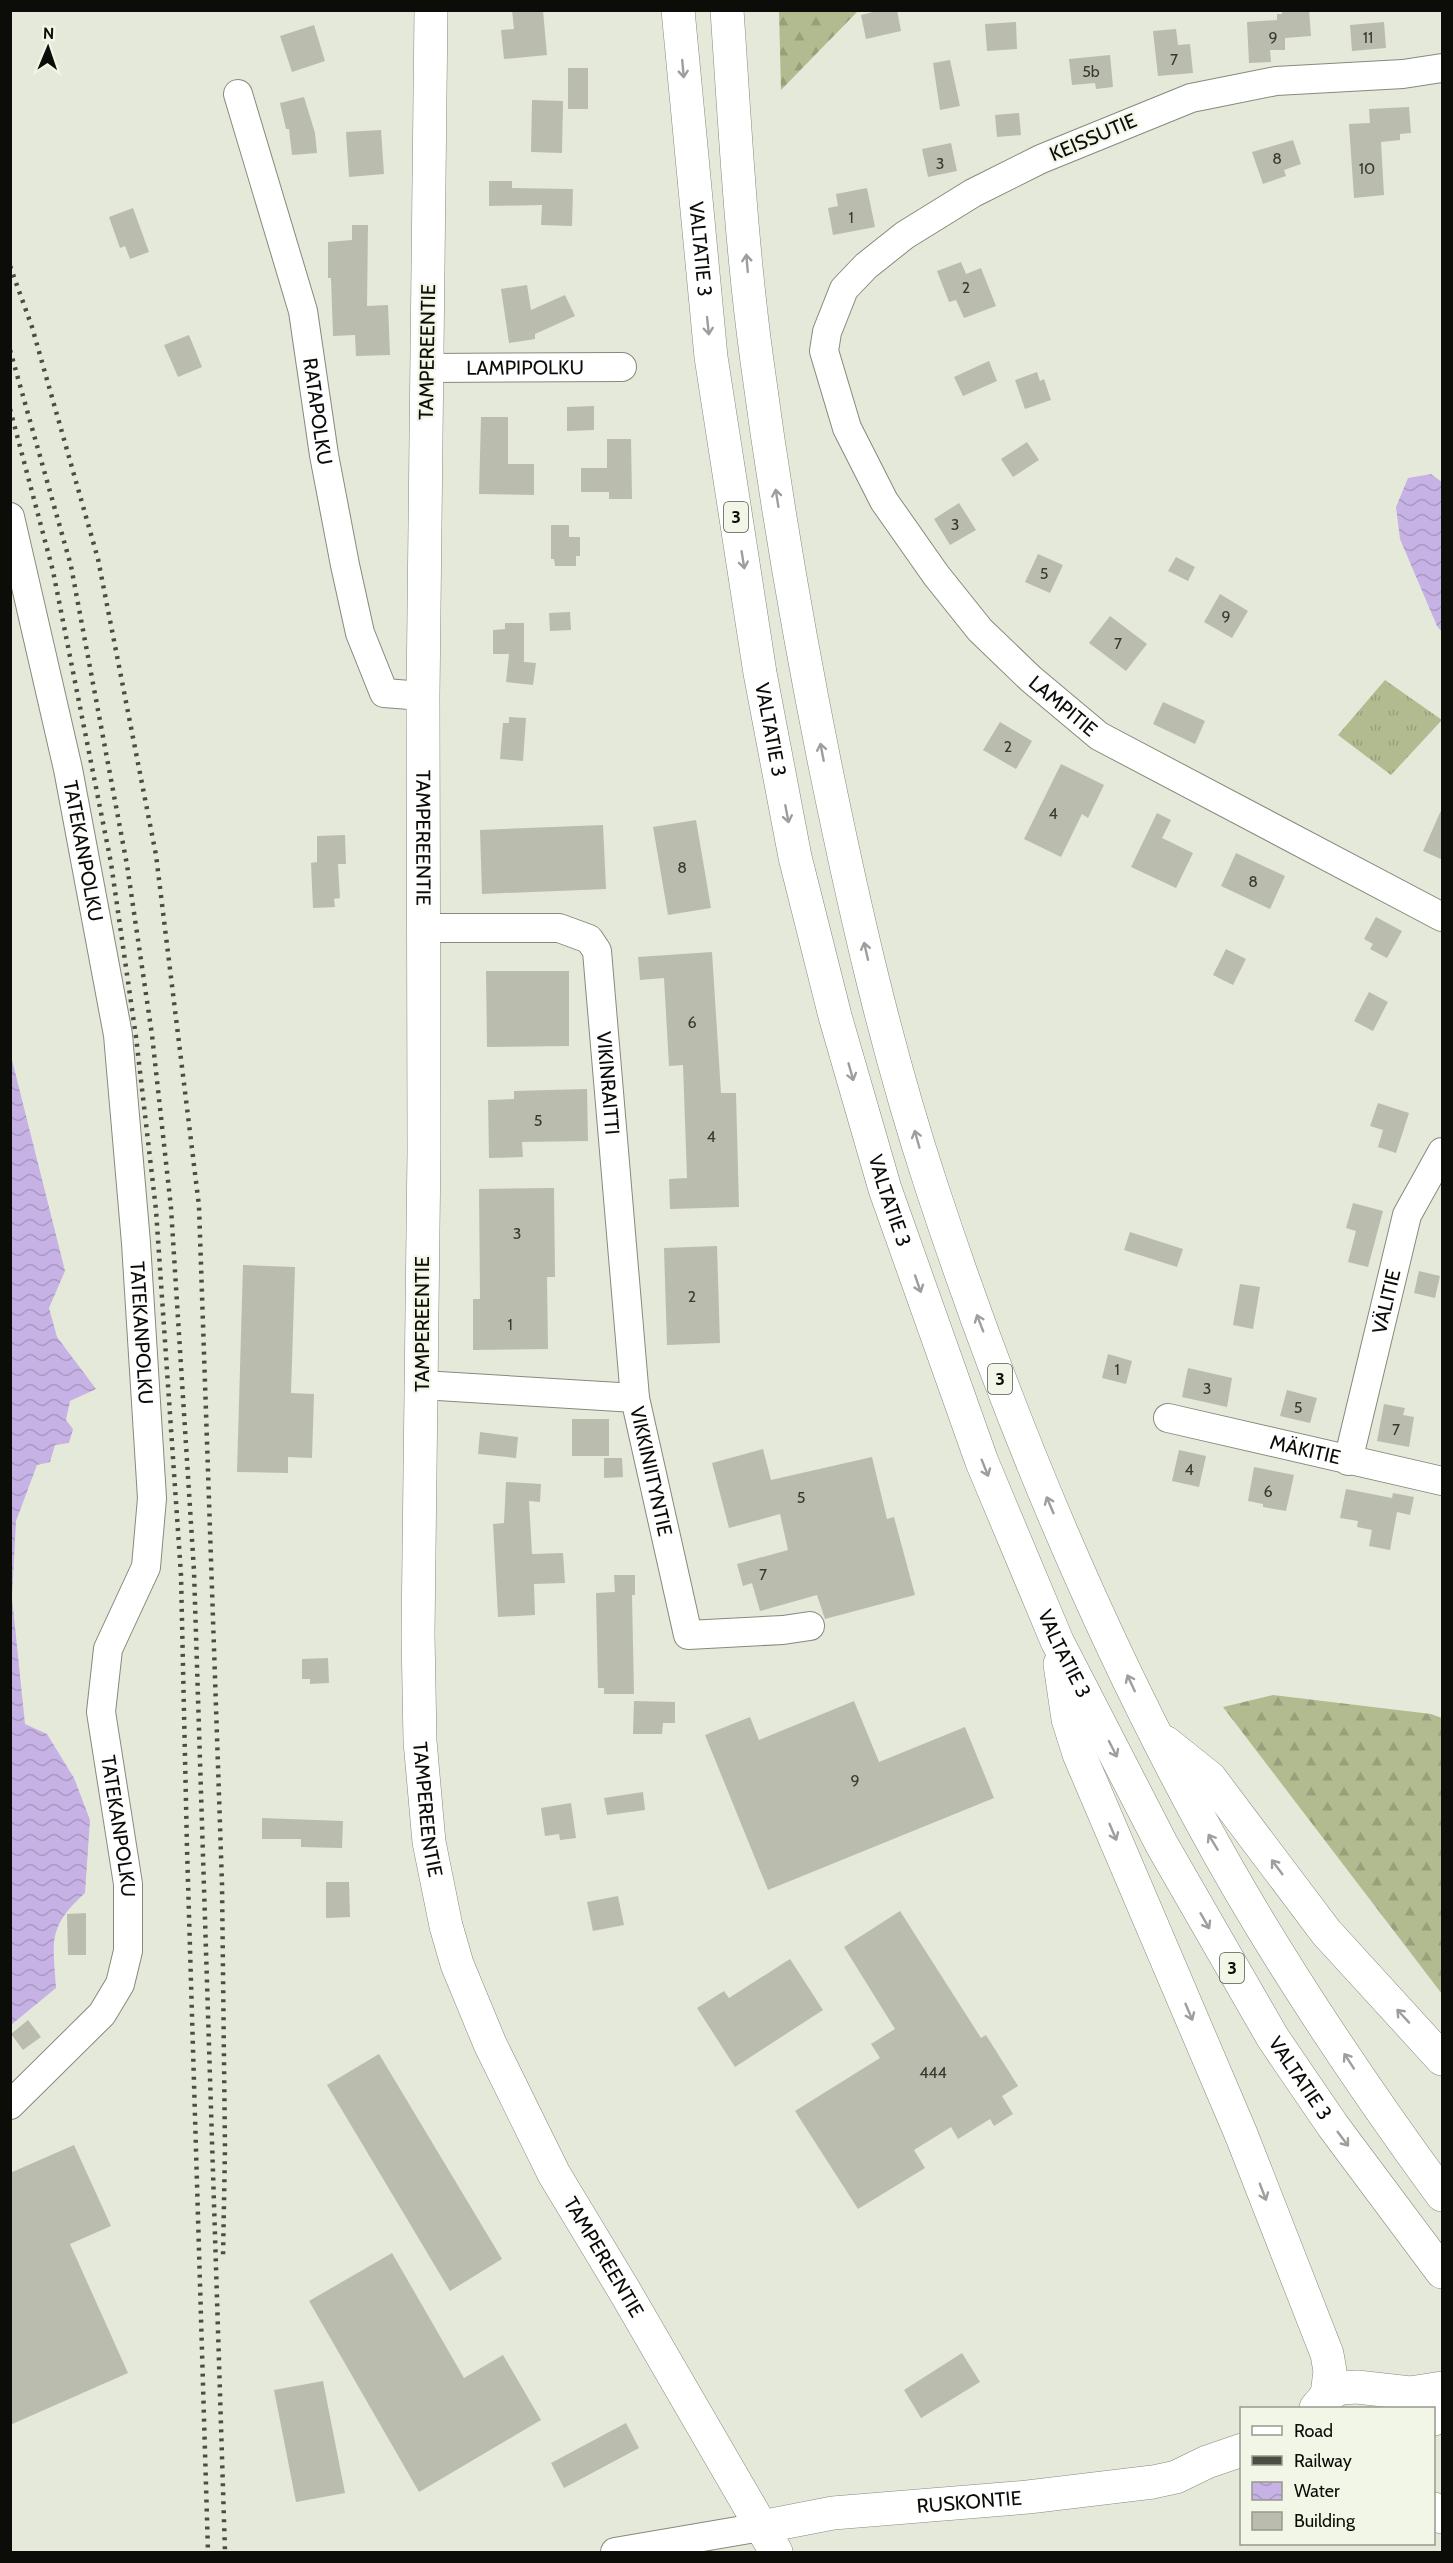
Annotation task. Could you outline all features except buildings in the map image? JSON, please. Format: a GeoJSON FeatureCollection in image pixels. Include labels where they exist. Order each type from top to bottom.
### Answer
{"type":"FeatureCollection","features":[{"type":"Feature","properties":{"kind":"main road","name":"TAMPEREENTIE"},"geometry":{"type":"LineString","coordinates":[[430,10],[423,696],[422,1385],[418,1634],[420,1741],[429,1842],[446,1926],[457,1964],[490,2044],[554,2174],[769,2540]]}},
{"type":"Feature","properties":{"kind":"main road","name":"VALTATIE 3"},"geometry":{"type":"LineString","coordinates":[[678,10],[711,357],[760,673],[795,856],[835,1016],[885,1189],[982,1462],[1057,1641],[1162,1845],[1273,2038],[1333,2126],[1443,2272]]}},
{"type":"Feature","properties":{"kind":"main road","name":"3"},"geometry":{"type":"LineString","coordinates":[[727,10],[737,155],[756,356],[788,572],[842,850],[880,1008],[929,1180],[964,1282],[1027,1450],[1072,1558],[1156,1735],[1203,1825],[1283,1960],[1366,2088],[1443,2195]]}},
{"type":"Feature","properties":{"kind":"main road"},"geometry":{"type":"LineString","coordinates":[[1057,1641],[1068,1719],[1079,1754],[1241,2134],[1327,2354],[1330,2371],[1321,2402]]}},
{"type":"Feature","properties":{"kind":"main road"},"geometry":{"type":"LineString","coordinates":[[1156,1735],[1210,1778],[1326,1932],[1443,2059]]}},
{"type":"Feature","properties":{"kind":"main road"},"geometry":{"type":"LineString","coordinates":[[1321,2402],[1341,2388],[1357,2387],[1410,2393],[1443,2388]]}},
{"type":"Feature","properties":{"kind":"main road","name":"RUSKONTIE"},"geometry":{"type":"LineString","coordinates":[[1176,2477],[1240,2451]]}},
{"type":"Feature","properties":{"kind":"main road","name":"RUSKONTIE"},"geometry":{"type":"LineString","coordinates":[[769,2540],[833,2513],[1028,2497],[1176,2477],[1206,2480],[1240,2474]]}},
{"type":"Feature","properties":{"kind":"street","name":"KEISSUTIE"},"geometry":{"type":"LineString","coordinates":[[824,351],[826,332],[844,290],[866,266],[905,235],[973,193],[1041,159],[1191,98],[1276,81],[1403,74],[1443,68]]}},
{"type":"Feature","properties":{"kind":"street","name":"RATAPOLKU"},"geometry":{"type":"LineString","coordinates":[[238,94],[303,311],[324,454],[360,633],[384,693],[423,696]]}},
{"type":"Feature","properties":{"kind":"street","name":"LAMPITIE"},"geometry":{"type":"LineString","coordinates":[[824,351],[847,428],[884,501],[936,575],[980,630],[1031,679],[1099,736],[1443,917]]}},
{"type":"Feature","properties":{"kind":"street","name":"LAMPIPOLKU"},"geometry":{"type":"LineString","coordinates":[[428,368],[622,367]]}},
{"type":"Feature","properties":{"kind":"street","name":"TATEKANPOLKU"},"geometry":{"type":"LineString","coordinates":[[10,517],[68,769],[118,1035],[136,1244],[152,1498],[146,1567],[108,1649],[101,1712],[128,1884],[128,1951],[120,1984],[102,2014],[10,2105]]}},
{"type":"Feature","properties":{"kind":"street","name":"VIKINRAITTI"},"geometry":{"type":"LineString","coordinates":[[423,928],[559,928],[589,939],[597,951],[635,1398]]}},
{"type":"Feature","properties":{"kind":"street","name":"VÄLITIE"},"geometry":{"type":"LineString","coordinates":[[1348,1461],[1407,1215],[1443,1152]]}},
{"type":"Feature","properties":{"kind":"street","name":"VIKKINIITYNTIE"},"geometry":{"type":"LineString","coordinates":[[422,1385],[635,1398],[688,1635],[783,1630],[810,1626]]}},
{"type":"Feature","properties":{"kind":"street","name":"MÄKITIE"},"geometry":{"type":"LineString","coordinates":[[1168,1418],[1443,1481]]}},
{"type":"Feature","properties":{"kind":"street"},"geometry":{"type":"LineString","coordinates":[[615,2553],[769,2540]]}},
{"type":"Feature","properties":{"kind":"green space"},"geometry":{"type":"Polygon","coordinates":[[[779,11],[858,11],[781,90],[779,11]]]}},
{"type":"Feature","properties":{"kind":"green space"},"geometry":{"type":"Polygon","coordinates":[[[1385,680],[1442,720],[1391,775],[1338,735],[1385,680]]]}},
{"type":"Feature","properties":{"kind":"green space"},"geometry":{"type":"Polygon","coordinates":[[[1273,1695],[1431,1714],[1442,1718],[1442,1994],[1223,1707],[1273,1695]]]}},
{"type":"Feature","properties":{"kind":"water"},"geometry":{"type":"Polygon","coordinates":[[[1431,474],[1442,482],[1442,632],[1437,626],[1400,539],[1396,507],[1408,478],[1431,474]]]}},
{"type":"Feature","properties":{"kind":"water"},"geometry":{"type":"Polygon","coordinates":[[[10,1052],[65,1271],[49,1308],[57,1337],[96,1389],[70,1401],[66,1420],[73,1429],[69,1443],[55,1445],[50,1462],[37,1465],[16,1521],[12,1598],[25,1724],[47,1734],[74,1778],[90,1820],[85,1893],[64,1916],[55,1936],[56,1988],[11,2025],[10,1052]]]}},
{"type":"Feature","properties":{"kind":"railway"},"geometry":{"type":"LineString","coordinates":[[10,266],[32,327],[98,559],[156,855],[199,1206],[222,1884],[225,2148],[223,2258]]}},
{"type":"Feature","properties":{"kind":"railway"},"geometry":{"type":"LineString","coordinates":[[10,350],[71,566],[127,865],[152,1035],[171,1208],[194,1571],[225,2552]]}},
{"type":"Feature","properties":{"kind":"railway"},"geometry":{"type":"LineString","coordinates":[[10,409],[53,571],[111,863],[136,1037],[156,1210],[181,1575],[208,2552]]}}]}
